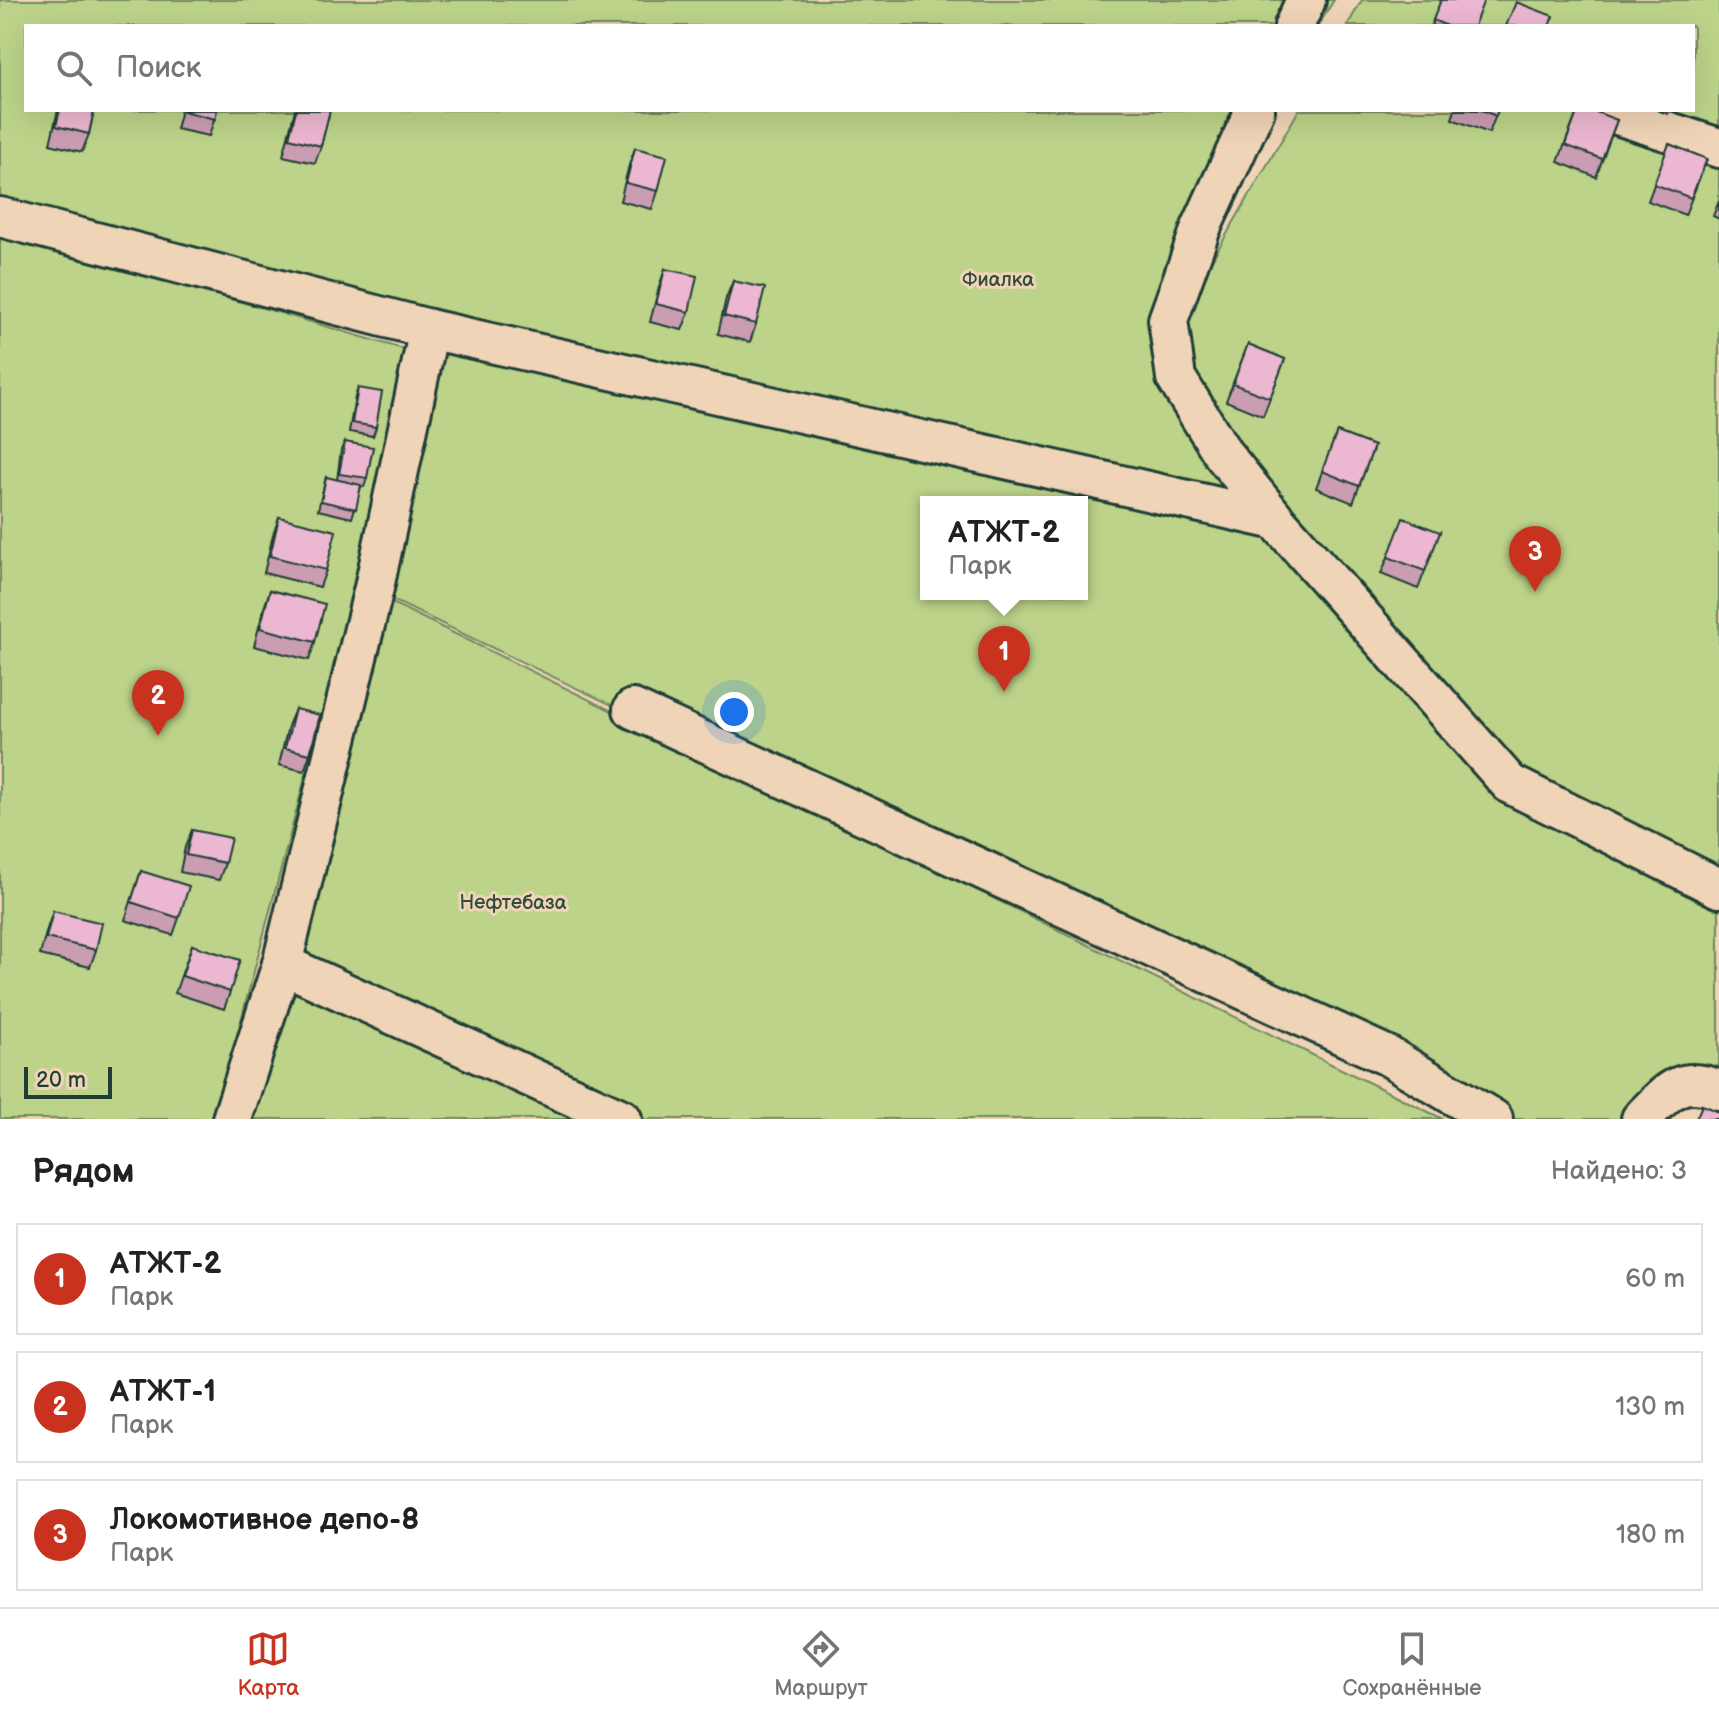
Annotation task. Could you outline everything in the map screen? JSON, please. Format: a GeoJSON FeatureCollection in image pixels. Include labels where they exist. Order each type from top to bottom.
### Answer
{"type":"FeatureCollection","features":[{"type":"Feature","properties":{"kind":"lane"},"geometry":{"type":"LineString","coordinates":[[1295,24],[1306,0]]}},
{"type":"Feature","properties":{"kind":"lane"},"geometry":{"type":"LineString","coordinates":[[1254,112],[1201,228],[1168,320],[1176,378],[1223,454],[1276,520],[1510,784],[1719,888]]}},
{"type":"Feature","properties":{"kind":"lane"},"geometry":{"type":"LineString","coordinates":[[1608,112],[1719,148]]}},
{"type":"Feature","properties":{"kind":"lane"},"geometry":{"type":"LineString","coordinates":[[0,217],[429,329],[1276,520]]}},
{"type":"Feature","properties":{"kind":"lane"},"geometry":{"type":"LineString","coordinates":[[232,1119],[282,964],[374,588],[429,329]]}},
{"type":"Feature","properties":{"kind":"lane"},"geometry":{"type":"LineString","coordinates":[[633,709],[1388,1056],[1493,1119]]}},
{"type":"Feature","properties":{"kind":"lane"},"geometry":{"type":"LineString","coordinates":[[282,964],[622,1119]]}},
{"type":"Feature","properties":{"kind":"lane"},"geometry":{"type":"LineString","coordinates":[[1641,1119],[1673,1087],[1699,1082],[1719,1090]]}},
{"type":"Feature","properties":{"kind":"green space","name":"Фиалка"},"geometry":{"type":"Polygon","coordinates":[[[0,0],[1334,0],[1319,24],[24,24],[24,112],[1268,112],[1200,229],[1174,394],[1239,511],[0,211],[0,0]]]}},
{"type":"Feature","properties":{"kind":"green space"},"geometry":{"type":"Polygon","coordinates":[[[1362,0],[1719,0],[1719,896],[1519,788],[1181,395],[1174,325],[1298,112],[1695,112],[1695,24],[1348,24],[1362,0]]]}},
{"type":"Feature","properties":{"kind":"green space"},"geometry":{"type":"Polygon","coordinates":[[[0,231],[417,353],[215,1119],[0,1119],[0,231]]]}},
{"type":"Feature","properties":{"kind":"green space"},"geometry":{"type":"Polygon","coordinates":[[[433,335],[1275,528],[1511,790],[1719,900],[1719,1082],[1632,1119],[1477,1119],[382,595],[433,335]]]}},
{"type":"Feature","properties":{"kind":"green space","name":"Нефтебаза"},"geometry":{"type":"Polygon","coordinates":[[[382,598],[1443,1119],[229,1119],[382,598]]]}},
{"type":"Feature","properties":{"kind":"building"},"geometry":{"type":"Polygon","coordinates":[[[1441,0],[1484,0],[1475,24],[1442,24],[1433,20],[1441,0]]]}},
{"type":"Feature","properties":{"kind":"building"},"geometry":{"type":"Polygon","coordinates":[[[1516,2],[1553,16],[1550,24],[1507,24],[1516,2]]]}},
{"type":"Feature","properties":{"kind":"building"},"geometry":{"type":"Polygon","coordinates":[[[60,112],[94,112],[89,134],[56,126],[60,112]]]}},
{"type":"Feature","properties":{"kind":"building"},"geometry":{"type":"Polygon","coordinates":[[[187,112],[217,112],[215,119],[187,112]]]}},
{"type":"Feature","properties":{"kind":"building"},"geometry":{"type":"Polygon","coordinates":[[[296,112],[330,112],[321,146],[289,138],[296,112]]]}},
{"type":"Feature","properties":{"kind":"building"},"geometry":{"type":"Polygon","coordinates":[[[1577,112],[1596,112],[1617,120],[1602,159],[1565,145],[1577,112]]]}},
{"type":"Feature","properties":{"kind":"building"},"geometry":{"type":"Polygon","coordinates":[[[1669,144],[1707,159],[1691,198],[1654,184],[1669,144]]]}},
{"type":"Feature","properties":{"kind":"building"},"geometry":{"type":"Polygon","coordinates":[[[635,148],[667,156],[658,191],[626,183],[635,148]]]}},
{"type":"Feature","properties":{"kind":"building"},"geometry":{"type":"Polygon","coordinates":[[[665,269],[697,276],[689,312],[656,304],[665,269]]]}},
{"type":"Feature","properties":{"kind":"building"},"geometry":{"type":"Polygon","coordinates":[[[733,281],[765,288],[756,324],[724,316],[733,281]]]}},
{"type":"Feature","properties":{"kind":"building"},"geometry":{"type":"Polygon","coordinates":[[[1248,344],[1285,359],[1270,398],[1233,384],[1248,344]]]}},
{"type":"Feature","properties":{"kind":"building"},"geometry":{"type":"Polygon","coordinates":[[[358,388],[382,392],[376,427],[352,423],[358,388]]]}},
{"type":"Feature","properties":{"kind":"building"},"geometry":{"type":"Polygon","coordinates":[[[1337,432],[1374,446],[1359,486],[1322,471],[1337,432]]]}},
{"type":"Feature","properties":{"kind":"building"},"geometry":{"type":"Polygon","coordinates":[[[345,442],[373,447],[367,478],[339,474],[345,442]]]}},
{"type":"Feature","properties":{"kind":"building"},"geometry":{"type":"Polygon","coordinates":[[[326,477],[361,485],[356,509],[321,501],[326,477]]]}},
{"type":"Feature","properties":{"kind":"building"},"geometry":{"type":"Polygon","coordinates":[[[279,517],[336,531],[326,570],[270,556],[279,517]]]}},
{"type":"Feature","properties":{"kind":"building"},"geometry":{"type":"Polygon","coordinates":[[[1403,518],[1440,532],[1425,571],[1388,557],[1403,518]]]}},
{"type":"Feature","properties":{"kind":"building"},"geometry":{"type":"Polygon","coordinates":[[[270,590],[325,604],[315,642],[260,628],[270,590]]]}},
{"type":"Feature","properties":{"kind":"building"},"geometry":{"type":"Polygon","coordinates":[[[295,709],[320,715],[310,754],[285,748],[295,709]]]}},
{"type":"Feature","properties":{"kind":"building"},"geometry":{"type":"Polygon","coordinates":[[[192,830],[231,838],[225,863],[186,855],[192,830]]]}},
{"type":"Feature","properties":{"kind":"building"},"geometry":{"type":"Polygon","coordinates":[[[141,871],[189,886],[179,918],[131,902],[141,871]]]}},
{"type":"Feature","properties":{"kind":"building"},"geometry":{"type":"Polygon","coordinates":[[[53,911],[102,923],[96,950],[46,938],[53,911]]]}},
{"type":"Feature","properties":{"kind":"building"},"geometry":{"type":"Polygon","coordinates":[[[192,945],[240,960],[230,992],[182,976],[192,945]]]}},
{"type":"Feature","properties":{"kind":"building"},"geometry":{"type":"Polygon","coordinates":[[[1702,1105],[1719,1112],[1719,1119],[1696,1119],[1702,1105]]]}},
{"type":"Feature","properties":{"kind":"place","name":"Локомотивное депо-8"},"geometry":{"type":"Point","coordinates":[1535,592]}},
{"type":"Feature","properties":{"kind":"place","name":"АТЖТ-2"},"geometry":{"type":"Point","coordinates":[1004,692]}},
{"type":"Feature","properties":{"kind":"place","name":"АТЖТ-1"},"geometry":{"type":"Point","coordinates":[158,736]}}]}
